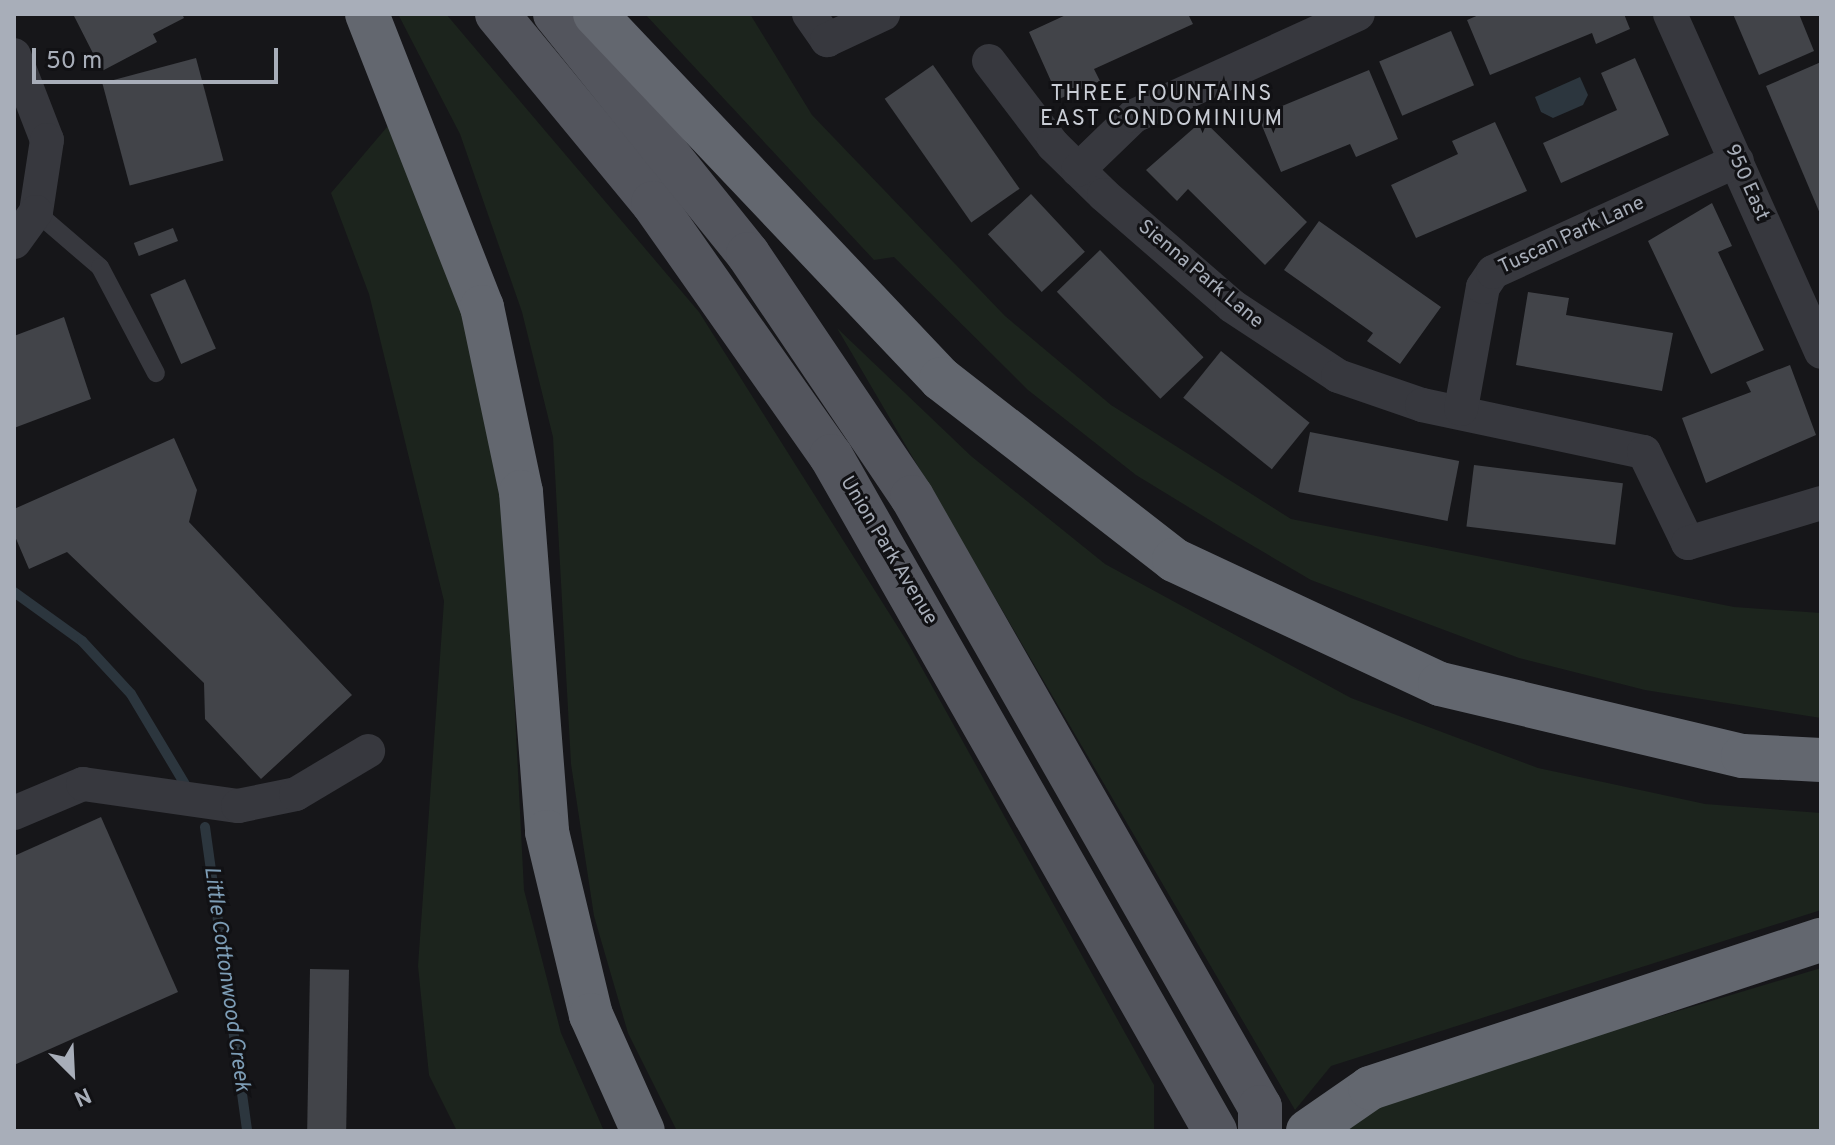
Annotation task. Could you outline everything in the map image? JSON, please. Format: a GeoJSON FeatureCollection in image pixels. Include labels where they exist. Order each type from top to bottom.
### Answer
{"type":"FeatureCollection","features":[{"type":"Feature","properties":{"kind":"highway"},"geometry":{"type":"LineString","coordinates":[[367,14],[482,307],[521,492],[547,832],[591,1015],[643,1131]]}},
{"type":"Feature","properties":{"kind":"highway"},"geometry":{"type":"LineString","coordinates":[[595,14],[941,379],[1174,560],[1440,684],[1743,756],[1821,760]]}},
{"type":"Feature","properties":{"kind":"highway"},"geometry":{"type":"LineString","coordinates":[[1308,1131],[1370,1088],[1821,940]]}},
{"type":"Feature","properties":{"kind":"main road","name":"Union Park Avenue"},"geometry":{"type":"LineString","coordinates":[[497,14],[653,203],[831,456],[1215,1131]]}},
{"type":"Feature","properties":{"kind":"main road"},"geometry":{"type":"LineString","coordinates":[[555,14],[748,254],[904,484],[1260,1107],[1260,1131]]}},
{"type":"Feature","properties":{"kind":"street"},"geometry":{"type":"LineString","coordinates":[[809,14],[827,40],[883,14]]}},
{"type":"Feature","properties":{"kind":"street"},"geometry":{"type":"LineString","coordinates":[[1078,170],[1134,116],[1358,14]]}},
{"type":"Feature","properties":{"kind":"street","name":"950 East"},"geometry":{"type":"LineString","coordinates":[[1670,14],[1821,352]]}},
{"type":"Feature","properties":{"kind":"street"},"geometry":{"type":"LineString","coordinates":[[14,55],[47,140],[36,212],[14,242]]}},
{"type":"Feature","properties":{"kind":"street","name":"Sienna Park Lane"},"geometry":{"type":"LineString","coordinates":[[989,61],[1078,170],[1232,306],[1338,376],[1381,395],[1461,409],[1644,452],[1688,543],[1821,503]]}},
{"type":"Feature","properties":{"kind":"street","name":"Tuscan Park Lane"},"geometry":{"type":"LineString","coordinates":[[1461,409],[1483,287],[1493,272],[1737,161]]}},
{"type":"Feature","properties":{"kind":"street"},"geometry":{"type":"LineString","coordinates":[[14,813],[83,784],[238,806],[296,794],[368,751]]}},
{"type":"Feature","properties":{"kind":"lane"},"geometry":{"type":"LineString","coordinates":[[36,212],[100,267],[156,373]]}},
{"type":"Feature","properties":{"kind":"shaded area"},"geometry":{"type":"Polygon","coordinates":[[[398,14],[446,14],[699,312],[908,643],[1154,1085],[1154,1131],[677,1131],[628,1033],[594,916],[571,764],[553,437],[522,312],[460,134],[398,14]]]}},
{"type":"Feature","properties":{"kind":"shaded area"},"geometry":{"type":"Polygon","coordinates":[[[645,14],[750,14],[812,115],[1005,316],[1111,405],[1291,519],[1734,607],[1821,613],[1821,718],[1645,690],[1519,658],[1311,580],[1226,530],[1136,475],[1028,390],[894,257],[874,260],[645,14]]]}},
{"type":"Feature","properties":{"kind":"shaded area"},"geometry":{"type":"Polygon","coordinates":[[[1580,77],[1588,95],[1583,105],[1553,118],[1541,112],[1535,97],[1580,77]]]}},
{"type":"Feature","properties":{"kind":"shaded area"},"geometry":{"type":"Polygon","coordinates":[[[393,120],[474,343],[506,536],[524,890],[561,1033],[604,1131],[457,1131],[429,1075],[418,966],[444,601],[369,294],[331,193],[393,120]]]}},
{"type":"Feature","properties":{"kind":"shaded area"},"geometry":{"type":"Polygon","coordinates":[[[837,328],[971,456],[1105,564],[1351,698],[1538,768],[1705,804],[1821,813],[1821,910],[1331,1066],[1295,1110],[837,328]]]}},
{"type":"Feature","properties":{"kind":"shaded area"},"geometry":{"type":"Polygon","coordinates":[[[1821,968],[1821,1131],[1344,1131],[1398,1095],[1821,968]]]}},
{"type":"Feature","properties":{"kind":"building"},"geometry":{"type":"Polygon","coordinates":[[[73,14],[182,14],[184,18],[153,34],[157,42],[102,71],[73,14]]]}},
{"type":"Feature","properties":{"kind":"building"},"geometry":{"type":"Polygon","coordinates":[[[1068,14],[1188,14],[1193,24],[1094,69],[1100,81],[1059,99],[1029,32],[1068,14]]]}},
{"type":"Feature","properties":{"kind":"building"},"geometry":{"type":"Polygon","coordinates":[[[1481,14],[1624,14],[1630,29],[1596,44],[1592,33],[1490,75],[1467,20],[1481,14]]]}},
{"type":"Feature","properties":{"kind":"building"},"geometry":{"type":"Polygon","coordinates":[[[1733,14],[1799,14],[1814,51],[1759,75],[1733,14]]]}},
{"type":"Feature","properties":{"kind":"building"},"geometry":{"type":"Polygon","coordinates":[[[1451,31],[1474,85],[1402,116],[1379,61],[1451,31]]]}},
{"type":"Feature","properties":{"kind":"building"},"geometry":{"type":"Polygon","coordinates":[[[196,58],[223,160],[130,185],[102,83],[196,58]]]}},
{"type":"Feature","properties":{"kind":"building"},"geometry":{"type":"Polygon","coordinates":[[[1635,58],[1669,135],[1561,183],[1543,143],[1617,110],[1601,73],[1635,58]]]}},
{"type":"Feature","properties":{"kind":"building"},"geometry":{"type":"Polygon","coordinates":[[[1821,62],[1821,216],[1766,86],[1821,62]]]}},
{"type":"Feature","properties":{"kind":"building"},"geometry":{"type":"Polygon","coordinates":[[[933,65],[1020,189],[971,223],[885,99],[933,65]]]}},
{"type":"Feature","properties":{"kind":"building"},"geometry":{"type":"Polygon","coordinates":[[[1369,70],[1398,139],[1356,157],[1350,144],[1281,172],[1258,116],[1369,70]]]}},
{"type":"Feature","properties":{"kind":"building"},"geometry":{"type":"Polygon","coordinates":[[[1203,120],[1307,222],[1265,265],[1188,189],[1177,201],[1146,170],[1203,120]]]}},
{"type":"Feature","properties":{"kind":"building"},"geometry":{"type":"Polygon","coordinates":[[[1495,122],[1527,191],[1416,238],[1391,185],[1458,154],[1452,141],[1495,122]]]}},
{"type":"Feature","properties":{"kind":"building"},"geometry":{"type":"Polygon","coordinates":[[[1031,194],[1085,252],[1042,292],[988,234],[1031,194]]]}},
{"type":"Feature","properties":{"kind":"building"},"geometry":{"type":"Polygon","coordinates":[[[1712,203],[1732,246],[1718,252],[1764,350],[1711,374],[1648,241],[1712,203]]]}},
{"type":"Feature","properties":{"kind":"building"},"geometry":{"type":"Polygon","coordinates":[[[1319,221],[1441,307],[1400,364],[1367,341],[1373,333],[1284,270],[1319,221]]]}},
{"type":"Feature","properties":{"kind":"building"},"geometry":{"type":"Polygon","coordinates":[[[173,228],[178,241],[139,256],[134,243],[173,228]]]}},
{"type":"Feature","properties":{"kind":"building"},"geometry":{"type":"Polygon","coordinates":[[[1100,250],[1204,357],[1160,399],[1057,292],[1100,250]]]}},
{"type":"Feature","properties":{"kind":"building"},"geometry":{"type":"Polygon","coordinates":[[[185,279],[216,348],[181,364],[150,294],[185,279]]]}},
{"type":"Feature","properties":{"kind":"building"},"geometry":{"type":"Polygon","coordinates":[[[1528,292],[1569,298],[1566,315],[1673,333],[1662,391],[1516,365],[1528,292]]]}},
{"type":"Feature","properties":{"kind":"building"},"geometry":{"type":"Polygon","coordinates":[[[64,317],[91,399],[14,428],[14,336],[64,317]]]}},
{"type":"Feature","properties":{"kind":"building"},"geometry":{"type":"Polygon","coordinates":[[[1221,351],[1310,423],[1272,469],[1183,398],[1221,351]]]}},
{"type":"Feature","properties":{"kind":"building"},"geometry":{"type":"Polygon","coordinates":[[[1790,365],[1816,435],[1706,483],[1682,418],[1751,392],[1746,382],[1790,365]]]}},
{"type":"Feature","properties":{"kind":"building"},"geometry":{"type":"Polygon","coordinates":[[[1310,432],[1459,461],[1448,521],[1298,492],[1310,432]]]}},
{"type":"Feature","properties":{"kind":"building"},"geometry":{"type":"Polygon","coordinates":[[[174,438],[197,490],[189,522],[352,695],[261,779],[205,719],[204,683],[67,552],[29,569],[14,534],[14,509],[174,438]]]}},
{"type":"Feature","properties":{"kind":"building"},"geometry":{"type":"Polygon","coordinates":[[[1474,465],[1623,483],[1615,545],[1466,527],[1474,465]]]}},
{"type":"Feature","properties":{"kind":"building"},"geometry":{"type":"Polygon","coordinates":[[[101,817],[178,992],[14,1065],[14,856],[101,817]]]}},
{"type":"Feature","properties":{"kind":"building"},"geometry":{"type":"Polygon","coordinates":[[[310,969],[349,970],[346,1131],[307,1131],[310,969]]]}},
{"type":"Feature","properties":{"kind":"waterway","name":"Little Cottonwood Creek"},"geometry":{"type":"LineString","coordinates":[[14,592],[82,641],[131,694],[186,786]]}},
{"type":"Feature","properties":{"kind":"waterway","name":"Little Cottonwood Creek"},"geometry":{"type":"LineString","coordinates":[[205,827],[247,1131]]}},
{"type":"Feature","properties":{"kind":"district","name":"THREE FOUNTAINS EAST CONDOMINIUM"},"geometry":{"type":"Point","coordinates":[1162,106]}}]}
